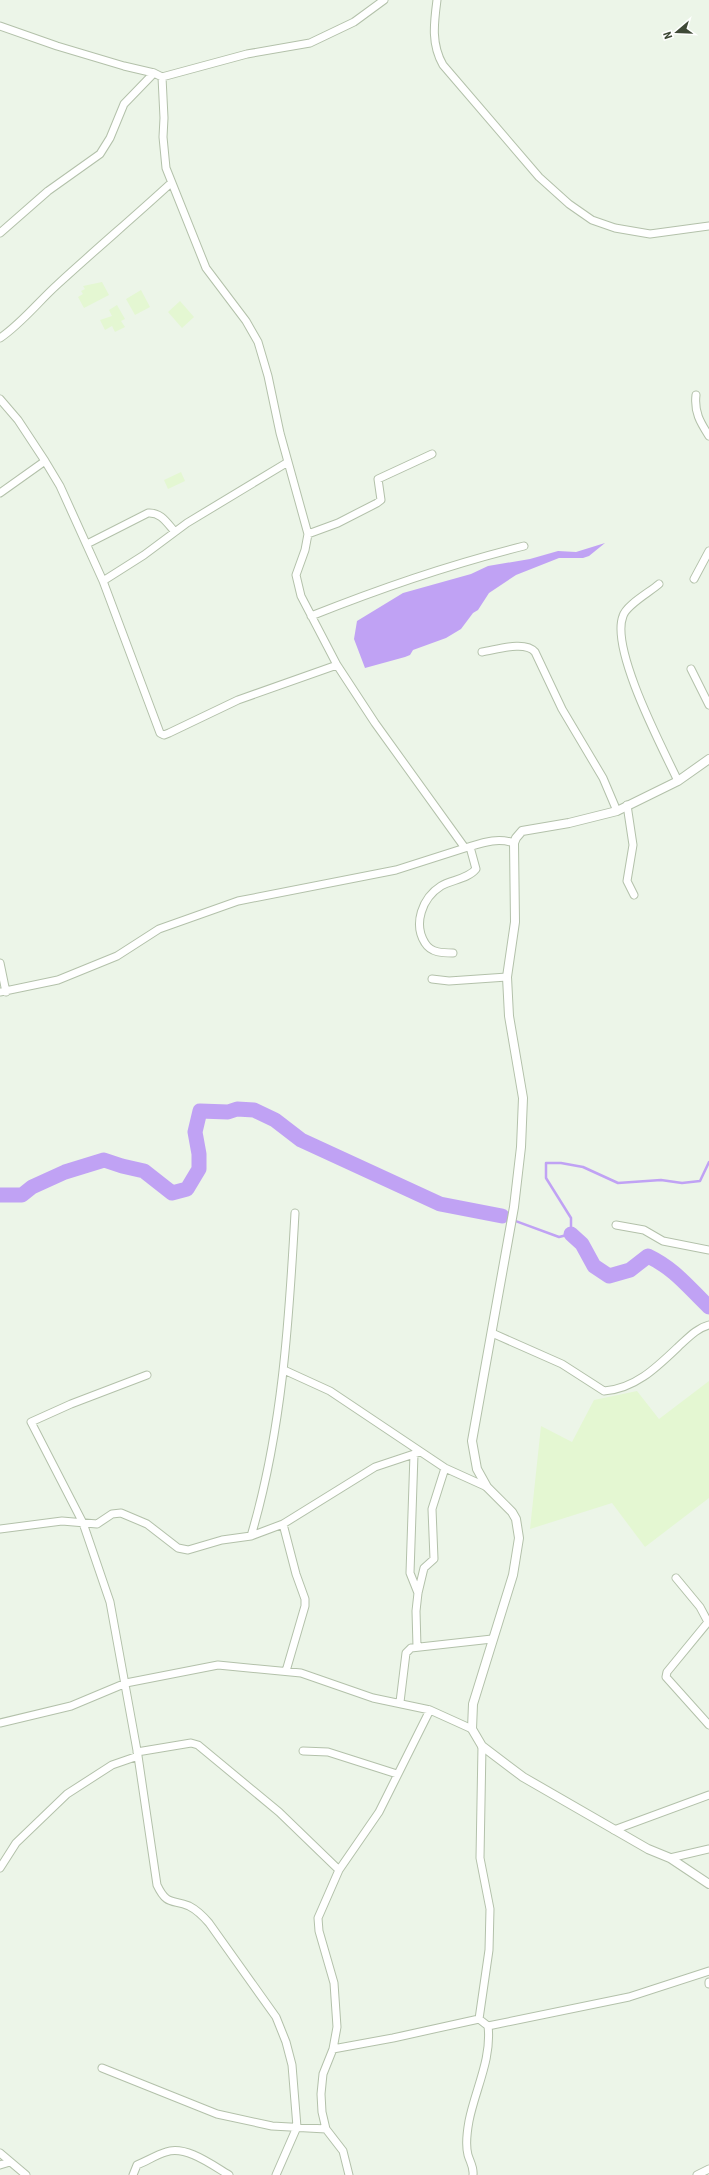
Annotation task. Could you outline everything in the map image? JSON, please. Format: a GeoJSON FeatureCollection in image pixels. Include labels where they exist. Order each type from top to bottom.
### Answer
{"type":"FeatureCollection","features":[{"type":"Feature","properties":{"kind":"street"},"geometry":{"type":"LineString","coordinates":[[0,26],[117,64],[154,73],[162,77],[247,54],[310,43],[354,22],[384,0]]}},
{"type":"Feature","properties":{"kind":"street"},"geometry":{"type":"LineString","coordinates":[[437,0],[434,41],[438,56],[443,65],[539,177],[569,204],[592,220],[615,228],[650,234],[709,226]]}},
{"type":"Feature","properties":{"kind":"street"},"geometry":{"type":"LineString","coordinates":[[0,233],[48,191],[100,154],[110,138],[124,104],[154,73]]}},
{"type":"Feature","properties":{"kind":"street"},"geometry":{"type":"LineString","coordinates":[[162,77],[164,155],[171,183],[206,268],[246,321],[258,342],[268,376],[288,462],[308,534],[305,550],[296,574],[301,596],[337,665],[375,723],[468,848],[476,869],[470,875],[436,889],[422,908],[420,930],[425,944],[436,952],[453,952]]}},
{"type":"Feature","properties":{"kind":"street"},"geometry":{"type":"LineString","coordinates":[[0,338],[16,326],[54,287],[171,183]]}},
{"type":"Feature","properties":{"kind":"street"},"geometry":{"type":"LineString","coordinates":[[696,395],[695,407],[700,423],[709,436]]}},
{"type":"Feature","properties":{"kind":"street"},"geometry":{"type":"LineString","coordinates":[[0,399],[18,420],[60,486],[103,581],[154,722],[160,733],[164,735],[238,700],[337,665]]}},
{"type":"Feature","properties":{"kind":"street"},"geometry":{"type":"LineString","coordinates":[[308,534],[338,523],[377,503],[381,500],[378,484],[381,476],[432,454]]}},
{"type":"Feature","properties":{"kind":"street"},"geometry":{"type":"LineString","coordinates":[[0,493],[45,461]]}},
{"type":"Feature","properties":{"kind":"street"},"geometry":{"type":"LineString","coordinates":[[103,581],[144,556],[176,532],[288,462]]}},
{"type":"Feature","properties":{"kind":"street"},"geometry":{"type":"LineString","coordinates":[[87,544],[148,513],[161,516],[176,532]]}},
{"type":"Feature","properties":{"kind":"street"},"geometry":{"type":"LineString","coordinates":[[312,616],[424,574],[524,546]]}},
{"type":"Feature","properties":{"kind":"street"},"geometry":{"type":"LineString","coordinates":[[694,579],[709,551]]}},
{"type":"Feature","properties":{"kind":"street"},"geometry":{"type":"LineString","coordinates":[[659,584],[624,612],[620,628],[620,638],[627,664],[649,718],[678,780]]}},
{"type":"Feature","properties":{"kind":"street"},"geometry":{"type":"LineString","coordinates":[[482,652],[518,647],[531,648],[535,652],[578,740],[603,778],[617,811]]}},
{"type":"Feature","properties":{"kind":"street"},"geometry":{"type":"LineString","coordinates":[[691,669],[709,705]]}},
{"type":"Feature","properties":{"kind":"street"},"geometry":{"type":"LineString","coordinates":[[709,760],[678,780],[617,811],[569,823],[522,831],[514,843],[515,922],[507,977],[509,1016],[523,1098],[521,1147],[514,1208],[472,1441],[477,1468],[488,1487],[512,1512],[516,1519],[519,1538],[513,1575],[473,1704],[472,1729],[482,1746],[523,1777],[648,1849],[670,1858],[709,1884]]}},
{"type":"Feature","properties":{"kind":"street"},"geometry":{"type":"LineString","coordinates":[[627,805],[633,844],[627,881],[634,895]]}},
{"type":"Feature","properties":{"kind":"street"},"geometry":{"type":"LineString","coordinates":[[0,963],[3,992],[58,980],[117,956],[159,929],[238,901],[396,870],[493,840],[505,840],[514,843]]}},
{"type":"Feature","properties":{"kind":"street"},"geometry":{"type":"LineString","coordinates":[[432,979],[449,981],[507,977]]}},
{"type":"Feature","properties":{"kind":"street"},"geometry":{"type":"LineString","coordinates":[[251,1536],[268,1469],[284,1370],[295,1213]]}},
{"type":"Feature","properties":{"kind":"street"},"geometry":{"type":"LineString","coordinates":[[616,1225],[644,1230],[663,1241],[709,1250]]}},
{"type":"Feature","properties":{"kind":"street"},"geometry":{"type":"LineString","coordinates":[[492,1334],[562,1364],[604,1391],[634,1384],[697,1330],[709,1325]]}},
{"type":"Feature","properties":{"kind":"street"},"geometry":{"type":"LineString","coordinates":[[284,1370],[330,1391],[417,1453],[445,1468],[488,1487]]}},
{"type":"Feature","properties":{"kind":"street"},"geometry":{"type":"LineString","coordinates":[[147,1375],[71,1404],[31,1422],[83,1523],[110,1602],[138,1754],[157,1885],[162,1895],[169,1902],[189,1906],[200,1913],[209,1923],[276,2017],[286,2042],[292,2065],[297,2127],[276,2175]]}},
{"type":"Feature","properties":{"kind":"street"},"geometry":{"type":"LineString","coordinates":[[0,1529],[62,1521],[97,1524],[112,1514],[131,1516],[154,1529],[178,1548],[184,1550],[222,1540],[251,1536],[283,1524],[375,1467],[417,1453]]}},
{"type":"Feature","properties":{"kind":"street"},"geometry":{"type":"LineString","coordinates":[[417,1453],[410,1573],[418,1593]]}},
{"type":"Feature","properties":{"kind":"street"},"geometry":{"type":"LineString","coordinates":[[417,1647],[416,1611],[418,1593],[424,1568],[434,1559],[432,1509],[445,1468]]}},
{"type":"Feature","properties":{"kind":"street"},"geometry":{"type":"LineString","coordinates":[[283,1524],[296,1574],[305,1599],[305,1606],[286,1671]]}},
{"type":"Feature","properties":{"kind":"street"},"geometry":{"type":"LineString","coordinates":[[676,1578],[700,1607],[708,1622],[667,1672],[666,1677],[709,1725]]}},
{"type":"Feature","properties":{"kind":"street"},"geometry":{"type":"LineString","coordinates":[[400,1702],[406,1652],[417,1647],[492,1639]]}},
{"type":"Feature","properties":{"kind":"street"},"geometry":{"type":"LineString","coordinates":[[0,1724],[71,1706],[126,1683],[218,1665],[302,1673],[373,1698],[400,1702],[430,1710],[472,1729]]}},
{"type":"Feature","properties":{"kind":"street"},"geometry":{"type":"LineString","coordinates":[[349,2175],[343,2151],[326,2129],[321,2094],[323,2074],[333,2048],[337,2027],[334,1983],[319,1931],[318,1918],[339,1870],[379,1812],[430,1710]]}},
{"type":"Feature","properties":{"kind":"street"},"geometry":{"type":"LineString","coordinates":[[0,1868],[16,1843],[67,1794],[112,1765],[138,1754],[191,1743],[198,1745],[279,1812],[339,1870]]}},
{"type":"Feature","properties":{"kind":"street"},"geometry":{"type":"LineString","coordinates":[[479,2019],[489,1950],[490,1909],[480,1858],[482,1746]]}},
{"type":"Feature","properties":{"kind":"street"},"geometry":{"type":"LineString","coordinates":[[303,1751],[314,1750],[328,1752],[397,1774]]}},
{"type":"Feature","properties":{"kind":"street"},"geometry":{"type":"LineString","coordinates":[[614,1830],[709,1796]]}},
{"type":"Feature","properties":{"kind":"street"},"geometry":{"type":"LineString","coordinates":[[670,1858],[709,1849]]}},
{"type":"Feature","properties":{"kind":"street"},"geometry":{"type":"LineString","coordinates":[[488,2026],[629,1997],[709,1972]]}},
{"type":"Feature","properties":{"kind":"street"},"geometry":{"type":"LineString","coordinates":[[473,2175],[474,2168],[468,2155],[466,2143],[469,2120],[490,2041],[488,2026],[479,2019]]}},
{"type":"Feature","properties":{"kind":"street"},"geometry":{"type":"LineString","coordinates":[[333,2048],[393,2038],[479,2019]]}},
{"type":"Feature","properties":{"kind":"street"},"geometry":{"type":"LineString","coordinates":[[102,2068],[217,2114],[272,2126],[326,2129]]}},
{"type":"Feature","properties":{"kind":"street"},"geometry":{"type":"LineString","coordinates":[[133,2175],[137,2165],[167,2151],[181,2150],[201,2159],[229,2175]]}},
{"type":"Feature","properties":{"kind":"street"},"geometry":{"type":"LineString","coordinates":[[0,2153],[18,2172],[26,2175]]}},
{"type":"Feature","properties":{"kind":"street"},"geometry":{"type":"LineString","coordinates":[[0,2165],[10,2162]]}},
{"type":"Feature","properties":{"kind":"street"},"geometry":{"type":"LineString","coordinates":[[697,2175],[709,2169]]}},
{"type":"Feature","properties":{"kind":"shaded area"},"geometry":{"type":"Polygon","coordinates":[[[102,282],[109,295],[84,308],[78,297],[83,294],[81,291],[85,289],[83,286],[102,282]]]}},
{"type":"Feature","properties":{"kind":"shaded area"},"geometry":{"type":"Polygon","coordinates":[[[141,290],[150,307],[135,315],[126,299],[141,290]]]}},
{"type":"Feature","properties":{"kind":"shaded area"},"geometry":{"type":"Polygon","coordinates":[[[180,301],[194,317],[182,328],[168,312],[180,301]]]}},
{"type":"Feature","properties":{"kind":"shaded area"},"geometry":{"type":"Polygon","coordinates":[[[117,305],[125,319],[121,321],[125,327],[115,332],[112,326],[105,330],[100,320],[112,316],[109,310],[117,305]]]}},
{"type":"Feature","properties":{"kind":"shaded area"},"geometry":{"type":"Polygon","coordinates":[[[181,472],[185,481],[168,489],[164,480],[181,472]]]}},
{"type":"Feature","properties":{"kind":"shaded area"},"geometry":{"type":"Polygon","coordinates":[[[605,543],[589,556],[583,558],[559,558],[516,575],[489,593],[478,610],[473,613],[461,629],[446,638],[413,650],[410,655],[365,668],[354,639],[357,621],[403,593],[471,574],[488,566],[530,559],[558,551],[576,552],[605,543]]]}},
{"type":"Feature","properties":{"kind":"shaded area"},"geometry":{"type":"Polygon","coordinates":[[[709,1381],[709,1498],[645,1547],[612,1503],[530,1529],[541,1426],[572,1442],[594,1400],[637,1391],[659,1419],[709,1381]]]}},
{"type":"Feature","properties":{"kind":"waterway"},"geometry":{"type":"LineString","coordinates":[[0,1195],[22,1195],[32,1187],[65,1172],[104,1160],[144,1171],[172,1193],[187,1189],[199,1169],[199,1154],[195,1132],[200,1111],[228,1112],[237,1109],[254,1110],[275,1120],[301,1140],[440,1204],[502,1216]]}},
{"type":"Feature","properties":{"kind":"waterway"},"geometry":{"type":"LineString","coordinates":[[502,1216],[559,1237],[571,1234],[571,1218],[546,1178],[546,1163],[561,1163],[583,1167],[618,1183],[661,1180],[682,1183],[700,1181],[709,1162]]}},
{"type":"Feature","properties":{"kind":"waterway"},"geometry":{"type":"LineString","coordinates":[[571,1234],[582,1244],[594,1266],[609,1276],[630,1270],[648,1256],[658,1261],[674,1273],[709,1307]]}}]}
